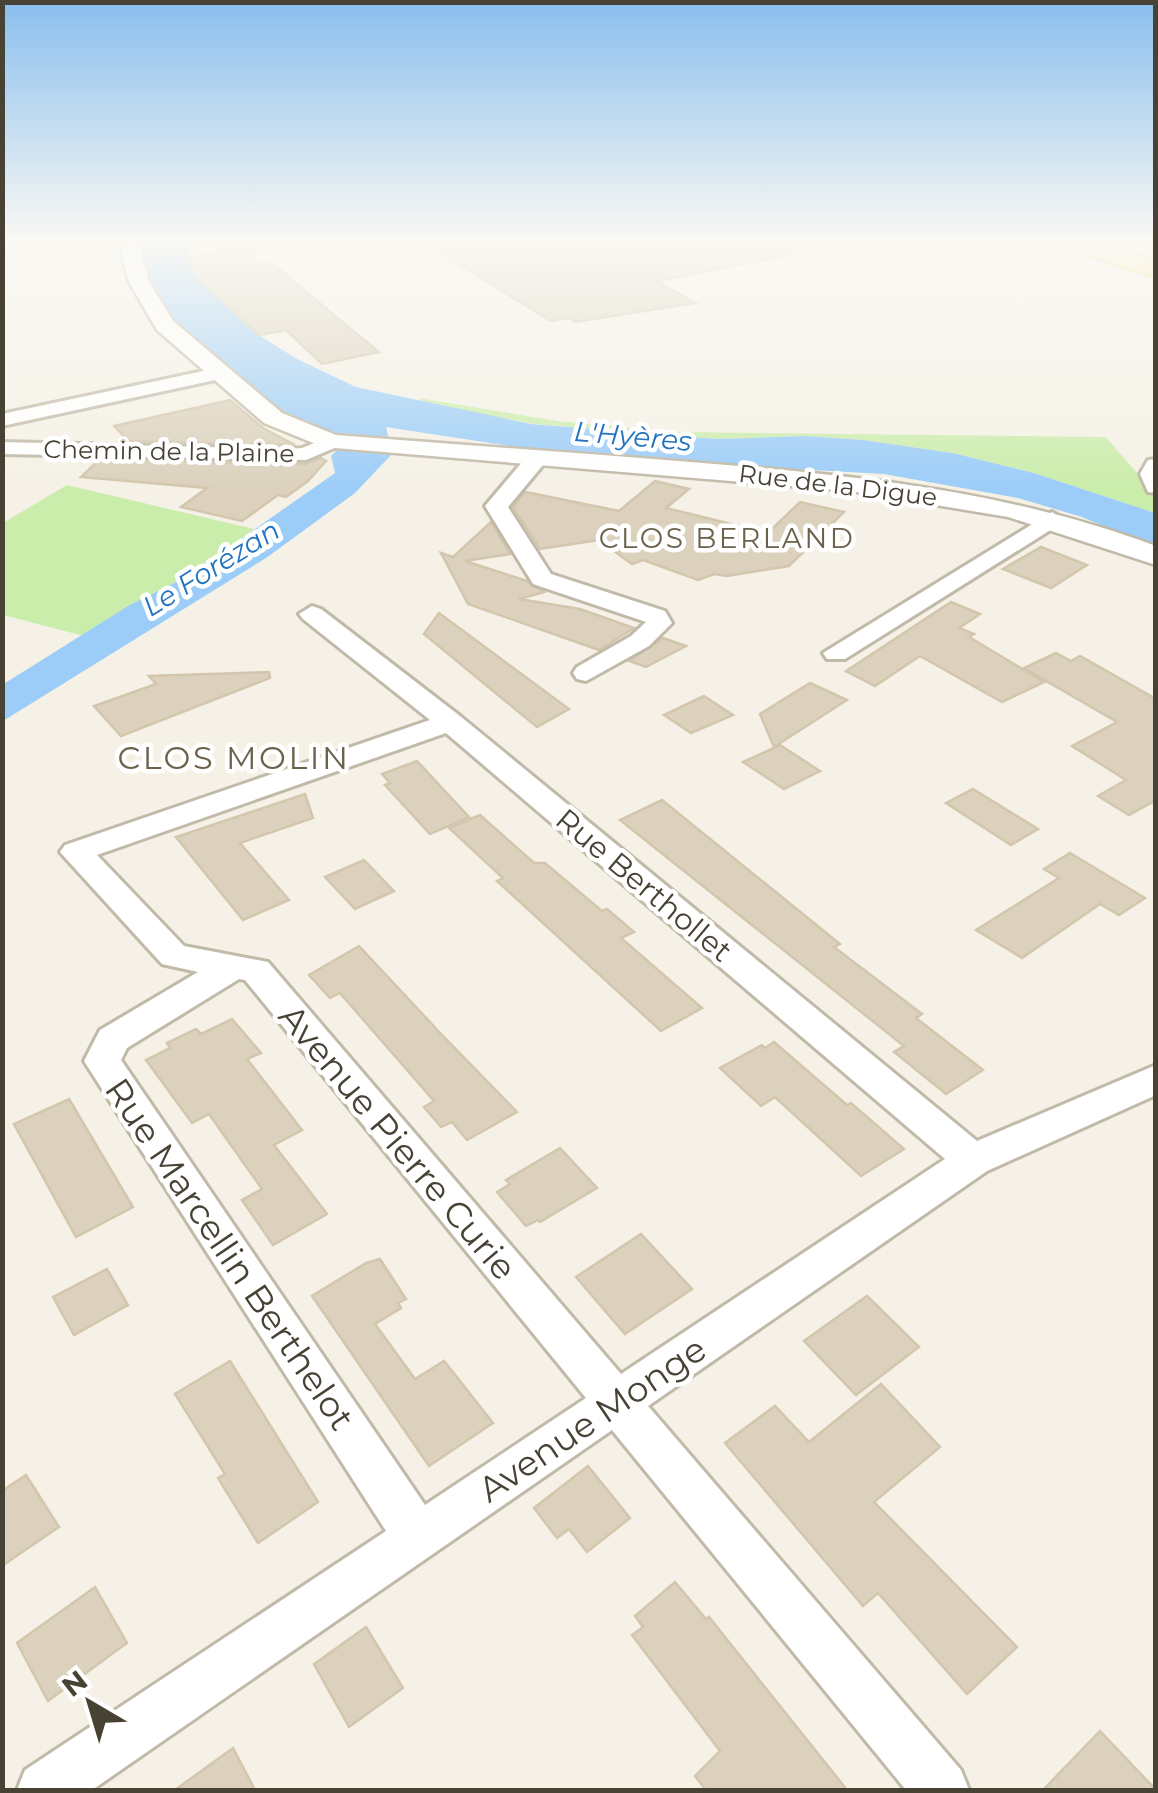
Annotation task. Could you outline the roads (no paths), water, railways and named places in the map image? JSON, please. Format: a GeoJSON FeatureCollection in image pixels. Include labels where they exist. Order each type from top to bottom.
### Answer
{"type":"FeatureCollection","features":[{"type":"Feature","properties":{"kind":"street"},"geometry":{"type":"LineString","coordinates":[[163,322],[272,418],[337,442]]}},
{"type":"Feature","properties":{"kind":"street"},"geometry":{"type":"LineString","coordinates":[[2,420],[222,374]]}},
{"type":"Feature","properties":{"kind":"street","name":"Chemin de la Plaine"},"geometry":{"type":"LineString","coordinates":[[2,448],[288,455],[306,454],[337,442]]}},
{"type":"Feature","properties":{"kind":"street","name":"Rue de la Digue"},"geometry":{"type":"LineString","coordinates":[[337,442],[820,479],[955,499],[1052,520],[1156,556]]}},
{"type":"Feature","properties":{"kind":"street"},"geometry":{"type":"LineString","coordinates":[[538,458],[496,506],[542,578],[656,616],[659,624],[652,633],[586,673]]}},
{"type":"Feature","properties":{"kind":"street"},"geometry":{"type":"LineString","coordinates":[[1156,465],[1151,474],[1156,486]]}},
{"type":"Feature","properties":{"kind":"street"},"geometry":{"type":"LineString","coordinates":[[836,653],[1052,520]]}},
{"type":"Feature","properties":{"kind":"street","name":"Rue Berthollet"},"geometry":{"type":"LineString","coordinates":[[312,614],[450,722],[973,1160]]}},
{"type":"Feature","properties":{"kind":"street","name":"Avenue Pierre Curie"},"geometry":{"type":"LineString","coordinates":[[450,722],[76,852],[174,956],[256,970],[941,1790]]}},
{"type":"Feature","properties":{"kind":"street","name":"Rue Marcellin Berthelot"},"geometry":{"type":"LineString","coordinates":[[235,966],[113,1039],[102,1061],[418,1536]]}},
{"type":"Feature","properties":{"kind":"street","name":"Avenue Monge"},"geometry":{"type":"LineString","coordinates":[[45,1790],[973,1160],[1156,1080]]}},
{"type":"Feature","properties":{"kind":"water"},"geometry":{"type":"Polygon","coordinates":[[[177,322],[244,322],[297,359],[356,387],[531,424],[717,439],[804,436],[863,440],[953,453],[1034,473],[1155,513],[1155,548],[1082,517],[1018,498],[884,474],[582,457],[386,427],[392,454],[355,493],[266,558],[3,721],[2,685],[128,606],[188,576],[335,473],[331,456],[349,438],[312,427],[277,408],[177,322]]]}},
{"type":"Feature","properties":{"kind":"district","name":"CLOS BERLAND"},"geometry":{"type":"Point","coordinates":[727,538]}},
{"type":"Feature","properties":{"kind":"district","name":"CLOS MOLIN"},"geometry":{"type":"Point","coordinates":[234,757]}},
{"type":"Feature","properties":{"kind":"water label","name":"L'Hyères"},"geometry":{"type":"Point","coordinates":[633,436]}},
{"type":"Feature","properties":{"kind":"water label","name":"Le Forézan"},"geometry":{"type":"Point","coordinates":[211,568]}}]}
